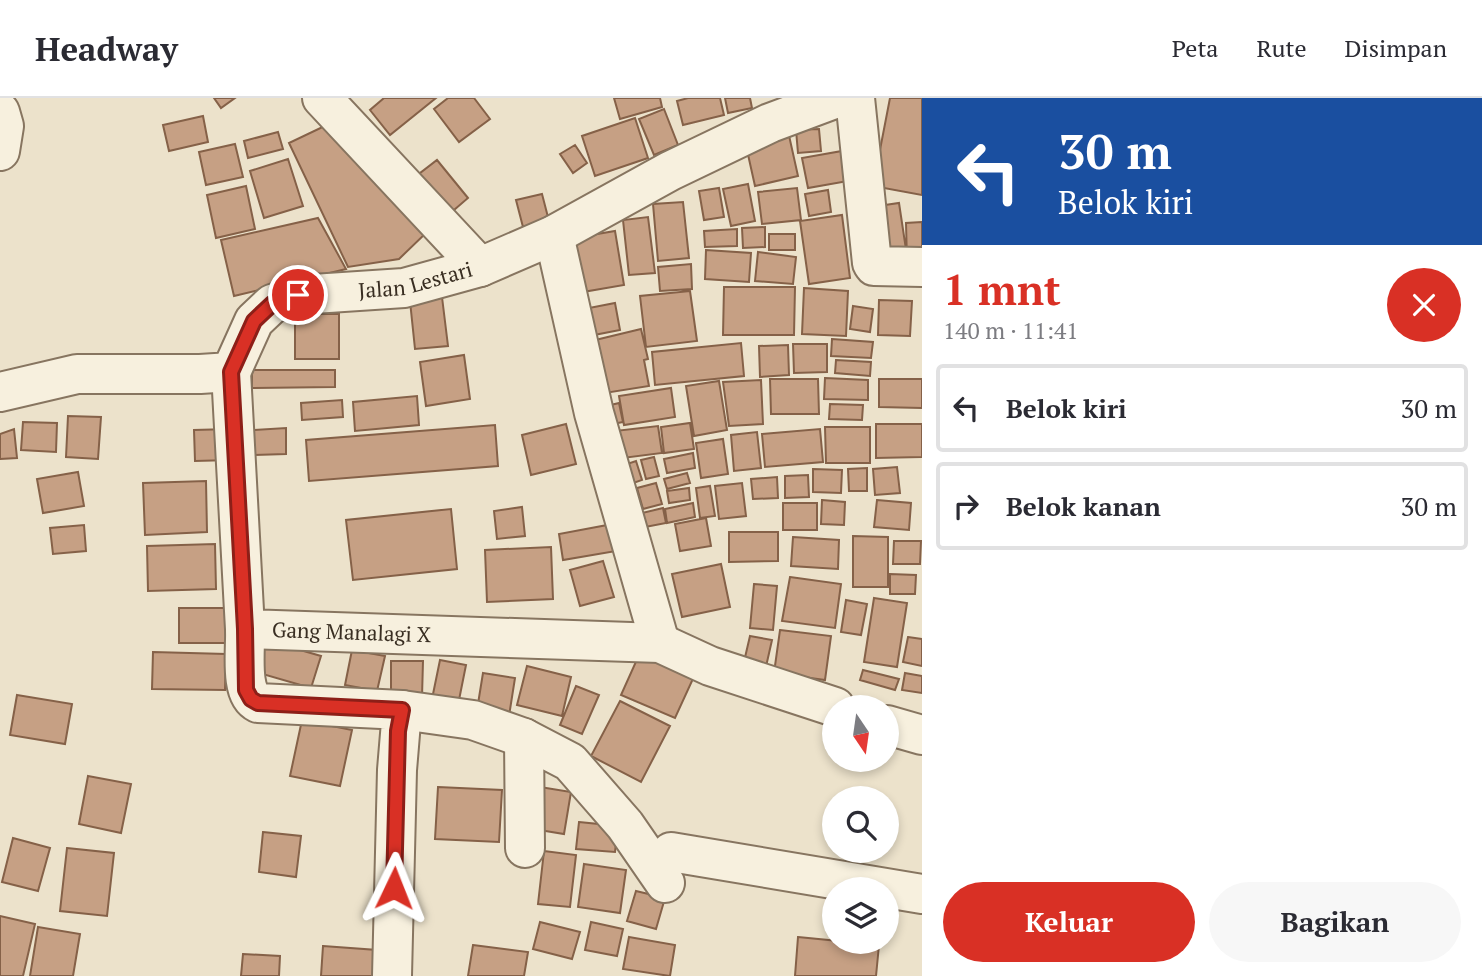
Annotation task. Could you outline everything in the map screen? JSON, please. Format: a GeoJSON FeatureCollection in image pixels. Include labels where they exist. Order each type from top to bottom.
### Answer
{"type":"FeatureCollection","features":[{"type":"Feature","properties":{"kind":"street"},"geometry":{"type":"LineString","coordinates":[[322,98],[480,267]]}},
{"type":"Feature","properties":{"kind":"street","name":"Jalan Lestari"},"geometry":{"type":"LineString","coordinates":[[231,372],[254,321],[272,304],[298,295],[404,288],[480,267],[554,235],[670,171],[768,110],[837,98]]}},
{"type":"Feature","properties":{"kind":"street"},"geometry":{"type":"LineString","coordinates":[[855,98],[872,263],[882,268],[922,267]]}},
{"type":"Feature","properties":{"kind":"street"},"geometry":{"type":"LineString","coordinates":[[0,112],[4,126],[0,151]]}},
{"type":"Feature","properties":{"kind":"street"},"geometry":{"type":"LineString","coordinates":[[554,235],[594,413],[660,643]]}},
{"type":"Feature","properties":{"kind":"street"},"geometry":{"type":"LineString","coordinates":[[0,392],[77,374],[231,372]]}},
{"type":"Feature","properties":{"kind":"street","name":"Gang Manalagi X"},"geometry":{"type":"LineString","coordinates":[[231,372],[245,629],[660,643],[710,666],[822,703]]}},
{"type":"Feature","properties":{"kind":"street"},"geometry":{"type":"LineString","coordinates":[[245,629],[246,690],[251,699],[258,703],[402,710],[473,720],[524,738],[570,762],[625,825],[668,868],[922,894]]}},
{"type":"Feature","properties":{"kind":"street"},"geometry":{"type":"LineString","coordinates":[[392,976],[397,770],[402,710]]}},
{"type":"Feature","properties":{"kind":"street"},"geometry":{"type":"LineString","coordinates":[[900,729],[922,735]]}},
{"type":"Feature","properties":{"kind":"street"},"geometry":{"type":"LineString","coordinates":[[524,738],[525,848]]}},
{"type":"Feature","properties":{"kind":"building"},"geometry":{"type":"Polygon","coordinates":[[[214,98],[235,98],[221,108],[214,98]]]}},
{"type":"Feature","properties":{"kind":"building"},"geometry":{"type":"Polygon","coordinates":[[[384,98],[436,98],[390,135],[370,110],[384,98]]]}},
{"type":"Feature","properties":{"kind":"building"},"geometry":{"type":"Polygon","coordinates":[[[448,98],[474,98],[490,119],[459,142],[434,109],[448,98]]]}},
{"type":"Feature","properties":{"kind":"building"},"geometry":{"type":"Polygon","coordinates":[[[614,98],[660,98],[662,107],[620,119],[614,98]]]}},
{"type":"Feature","properties":{"kind":"building"},"geometry":{"type":"Polygon","coordinates":[[[688,98],[720,98],[724,115],[683,125],[677,101],[688,98]]]}},
{"type":"Feature","properties":{"kind":"building"},"geometry":{"type":"Polygon","coordinates":[[[725,98],[750,98],[752,108],[728,113],[725,98]]]}},
{"type":"Feature","properties":{"kind":"building"},"geometry":{"type":"Polygon","coordinates":[[[890,98],[922,98],[922,195],[873,186],[890,98]]]}},
{"type":"Feature","properties":{"kind":"building"},"geometry":{"type":"Polygon","coordinates":[[[664,109],[678,145],[654,155],[639,119],[664,109]]]}},
{"type":"Feature","properties":{"kind":"building"},"geometry":{"type":"Polygon","coordinates":[[[203,116],[208,142],[169,151],[163,125],[203,116]]]}},
{"type":"Feature","properties":{"kind":"building"},"geometry":{"type":"Polygon","coordinates":[[[635,118],[648,158],[595,176],[582,136],[635,118]]]}},
{"type":"Feature","properties":{"kind":"building"},"geometry":{"type":"Polygon","coordinates":[[[333,122],[427,232],[399,259],[348,267],[289,143],[333,122]]]}},
{"type":"Feature","properties":{"kind":"building"},"geometry":{"type":"Polygon","coordinates":[[[819,129],[821,151],[798,153],[796,130],[819,129]]]}},
{"type":"Feature","properties":{"kind":"building"},"geometry":{"type":"Polygon","coordinates":[[[788,131],[798,176],[755,186],[745,141],[788,131]]]}},
{"type":"Feature","properties":{"kind":"building"},"geometry":{"type":"Polygon","coordinates":[[[278,132],[283,149],[248,158],[244,141],[278,132]]]}},
{"type":"Feature","properties":{"kind":"building"},"geometry":{"type":"Polygon","coordinates":[[[235,144],[243,177],[206,185],[199,152],[235,144]]]}},
{"type":"Feature","properties":{"kind":"building"},"geometry":{"type":"Polygon","coordinates":[[[575,145],[587,163],[573,173],[560,154],[575,145]]]}},
{"type":"Feature","properties":{"kind":"building"},"geometry":{"type":"Polygon","coordinates":[[[842,151],[848,181],[808,188],[802,158],[842,151]]]}},
{"type":"Feature","properties":{"kind":"building"},"geometry":{"type":"Polygon","coordinates":[[[288,159],[303,206],[264,218],[250,171],[288,159]]]}},
{"type":"Feature","properties":{"kind":"building"},"geometry":{"type":"Polygon","coordinates":[[[437,160],[468,198],[447,216],[415,177],[437,160]]]}},
{"type":"Feature","properties":{"kind":"building"},"geometry":{"type":"Polygon","coordinates":[[[748,184],[755,221],[731,226],[723,189],[748,184]]]}},
{"type":"Feature","properties":{"kind":"building"},"geometry":{"type":"Polygon","coordinates":[[[246,186],[255,229],[216,238],[207,195],[246,186]]]}},
{"type":"Feature","properties":{"kind":"building"},"geometry":{"type":"Polygon","coordinates":[[[719,188],[724,217],[704,220],[699,191],[719,188]]]}},
{"type":"Feature","properties":{"kind":"building"},"geometry":{"type":"Polygon","coordinates":[[[797,188],[801,220],[762,224],[758,192],[797,188]]]}},
{"type":"Feature","properties":{"kind":"building"},"geometry":{"type":"Polygon","coordinates":[[[828,190],[831,212],[809,216],[805,194],[828,190]]]}},
{"type":"Feature","properties":{"kind":"building"},"geometry":{"type":"Polygon","coordinates":[[[542,194],[549,221],[523,227],[516,200],[542,194]]]}},
{"type":"Feature","properties":{"kind":"building"},"geometry":{"type":"Polygon","coordinates":[[[683,202],[689,258],[658,261],[653,204],[683,202]]]}},
{"type":"Feature","properties":{"kind":"building"},"geometry":{"type":"Polygon","coordinates":[[[899,203],[907,256],[879,260],[871,207],[899,203]]]}},
{"type":"Feature","properties":{"kind":"building"},"geometry":{"type":"Polygon","coordinates":[[[842,215],[850,278],[809,284],[800,221],[842,215]]]}},
{"type":"Feature","properties":{"kind":"building"},"geometry":{"type":"Polygon","coordinates":[[[648,217],[655,273],[629,275],[623,220],[648,217]]]}},
{"type":"Feature","properties":{"kind":"building"},"geometry":{"type":"Polygon","coordinates":[[[318,218],[346,269],[234,296],[221,240],[318,218]]]}},
{"type":"Feature","properties":{"kind":"building"},"geometry":{"type":"Polygon","coordinates":[[[922,222],[922,260],[907,261],[906,223],[922,222]]]}},
{"type":"Feature","properties":{"kind":"building"},"geometry":{"type":"Polygon","coordinates":[[[765,227],[765,247],[743,248],[742,228],[765,227]]]}},
{"type":"Feature","properties":{"kind":"building"},"geometry":{"type":"Polygon","coordinates":[[[737,229],[737,246],[705,247],[704,231],[737,229]]]}},
{"type":"Feature","properties":{"kind":"building"},"geometry":{"type":"Polygon","coordinates":[[[615,231],[624,285],[577,293],[568,239],[615,231]]]}},
{"type":"Feature","properties":{"kind":"building"},"geometry":{"type":"Polygon","coordinates":[[[769,234],[795,234],[795,250],[769,250],[769,234]]]}},
{"type":"Feature","properties":{"kind":"building"},"geometry":{"type":"Polygon","coordinates":[[[706,250],[751,253],[749,282],[705,279],[706,250]]]}},
{"type":"Feature","properties":{"kind":"building"},"geometry":{"type":"Polygon","coordinates":[[[758,252],[796,257],[793,284],[755,281],[758,252]]]}},
{"type":"Feature","properties":{"kind":"building"},"geometry":{"type":"Polygon","coordinates":[[[691,264],[692,289],[660,291],[658,267],[691,264]]]}},
{"type":"Feature","properties":{"kind":"building"},"geometry":{"type":"Polygon","coordinates":[[[724,287],[795,287],[794,335],[723,335],[724,287]]]}},
{"type":"Feature","properties":{"kind":"building"},"geometry":{"type":"Polygon","coordinates":[[[804,288],[848,291],[846,336],[802,334],[804,288]]]}},
{"type":"Feature","properties":{"kind":"building"},"geometry":{"type":"Polygon","coordinates":[[[690,291],[697,341],[646,347],[640,296],[690,291]]]}},
{"type":"Feature","properties":{"kind":"building"},"geometry":{"type":"Polygon","coordinates":[[[442,297],[448,346],[415,349],[410,301],[442,297]]]}},
{"type":"Feature","properties":{"kind":"building"},"geometry":{"type":"Polygon","coordinates":[[[879,300],[912,301],[910,336],[878,335],[879,300]]]}},
{"type":"Feature","properties":{"kind":"building"},"geometry":{"type":"Polygon","coordinates":[[[615,303],[620,330],[594,335],[589,308],[615,303]]]}},
{"type":"Feature","properties":{"kind":"building"},"geometry":{"type":"Polygon","coordinates":[[[853,306],[873,309],[870,332],[850,329],[853,306]]]}},
{"type":"Feature","properties":{"kind":"building"},"geometry":{"type":"Polygon","coordinates":[[[295,314],[339,314],[339,359],[295,359],[295,314]]]}},
{"type":"Feature","properties":{"kind":"building"},"geometry":{"type":"Polygon","coordinates":[[[641,329],[648,359],[644,360],[649,386],[605,393],[587,342],[641,329]]]}},
{"type":"Feature","properties":{"kind":"building"},"geometry":{"type":"Polygon","coordinates":[[[832,339],[873,342],[871,358],[831,356],[832,339]]]}},
{"type":"Feature","properties":{"kind":"building"},"geometry":{"type":"Polygon","coordinates":[[[741,343],[744,376],[655,385],[652,352],[741,343]]]}},
{"type":"Feature","properties":{"kind":"building"},"geometry":{"type":"Polygon","coordinates":[[[793,344],[827,344],[827,372],[794,373],[793,344]]]}},
{"type":"Feature","properties":{"kind":"building"},"geometry":{"type":"Polygon","coordinates":[[[788,345],[789,375],[760,377],[759,346],[788,345]]]}},
{"type":"Feature","properties":{"kind":"building"},"geometry":{"type":"Polygon","coordinates":[[[464,355],[470,399],[426,406],[420,362],[464,355]]]}},
{"type":"Feature","properties":{"kind":"building"},"geometry":{"type":"Polygon","coordinates":[[[836,360],[871,362],[870,376],[835,373],[836,360]]]}},
{"type":"Feature","properties":{"kind":"building"},"geometry":{"type":"Polygon","coordinates":[[[252,370],[335,370],[335,387],[252,388],[252,370]]]}},
{"type":"Feature","properties":{"kind":"building"},"geometry":{"type":"Polygon","coordinates":[[[825,378],[868,380],[868,400],[824,399],[825,378]]]}},
{"type":"Feature","properties":{"kind":"building"},"geometry":{"type":"Polygon","coordinates":[[[770,379],[818,379],[819,414],[771,414],[770,379]]]}},
{"type":"Feature","properties":{"kind":"building"},"geometry":{"type":"Polygon","coordinates":[[[879,379],[922,379],[922,408],[879,407],[879,379]]]}},
{"type":"Feature","properties":{"kind":"building"},"geometry":{"type":"Polygon","coordinates":[[[761,380],[763,424],[729,426],[723,382],[761,380]]]}},
{"type":"Feature","properties":{"kind":"building"},"geometry":{"type":"Polygon","coordinates":[[[719,381],[727,430],[694,436],[686,386],[719,381]]]}},
{"type":"Feature","properties":{"kind":"building"},"geometry":{"type":"Polygon","coordinates":[[[671,388],[675,417],[624,425],[619,396],[671,388]]]}},
{"type":"Feature","properties":{"kind":"building"},"geometry":{"type":"Polygon","coordinates":[[[417,396],[419,425],[355,431],[353,402],[417,396]]]}},
{"type":"Feature","properties":{"kind":"building"},"geometry":{"type":"Polygon","coordinates":[[[342,400],[343,417],[302,420],[301,403],[342,400]]]}},
{"type":"Feature","properties":{"kind":"building"},"geometry":{"type":"Polygon","coordinates":[[[619,403],[623,422],[603,426],[598,408],[619,403]]]}},
{"type":"Feature","properties":{"kind":"building"},"geometry":{"type":"Polygon","coordinates":[[[830,404],[863,405],[862,420],[829,419],[830,404]]]}},
{"type":"Feature","properties":{"kind":"building"},"geometry":{"type":"Polygon","coordinates":[[[68,416],[101,417],[98,459],[66,457],[68,416]]]}},
{"type":"Feature","properties":{"kind":"building"},"geometry":{"type":"Polygon","coordinates":[[[23,422],[57,423],[56,452],[21,450],[23,422]]]}},
{"type":"Feature","properties":{"kind":"building"},"geometry":{"type":"Polygon","coordinates":[[[690,423],[694,449],[664,453],[661,427],[690,423]]]}},
{"type":"Feature","properties":{"kind":"building"},"geometry":{"type":"Polygon","coordinates":[[[566,424],[576,464],[531,475],[522,435],[566,424]]]}},
{"type":"Feature","properties":{"kind":"building"},"geometry":{"type":"Polygon","coordinates":[[[876,424],[922,424],[922,457],[876,458],[876,424]]]}},
{"type":"Feature","properties":{"kind":"building"},"geometry":{"type":"Polygon","coordinates":[[[495,425],[498,466],[309,481],[306,440],[495,425]]]}},
{"type":"Feature","properties":{"kind":"building"},"geometry":{"type":"Polygon","coordinates":[[[658,426],[662,453],[615,459],[606,432],[658,426]]]}},
{"type":"Feature","properties":{"kind":"building"},"geometry":{"type":"Polygon","coordinates":[[[825,427],[870,427],[870,463],[826,463],[825,427]]]}},
{"type":"Feature","properties":{"kind":"building"},"geometry":{"type":"Polygon","coordinates":[[[286,428],[286,454],[253,455],[252,430],[286,428]]]}},
{"type":"Feature","properties":{"kind":"building"},"geometry":{"type":"Polygon","coordinates":[[[14,429],[17,458],[0,459],[0,434],[14,429]]]}},
{"type":"Feature","properties":{"kind":"building"},"geometry":{"type":"Polygon","coordinates":[[[230,429],[231,460],[195,461],[194,430],[230,429]]]}},
{"type":"Feature","properties":{"kind":"building"},"geometry":{"type":"Polygon","coordinates":[[[820,429],[823,462],[765,467],[762,434],[820,429]]]}},
{"type":"Feature","properties":{"kind":"building"},"geometry":{"type":"Polygon","coordinates":[[[757,432],[761,468],[734,471],[731,435],[757,432]]]}},
{"type":"Feature","properties":{"kind":"building"},"geometry":{"type":"Polygon","coordinates":[[[723,439],[728,474],[701,478],[696,443],[723,439]]]}},
{"type":"Feature","properties":{"kind":"building"},"geometry":{"type":"Polygon","coordinates":[[[693,453],[695,468],[667,473],[664,459],[693,453]]]}},
{"type":"Feature","properties":{"kind":"building"},"geometry":{"type":"Polygon","coordinates":[[[654,457],[659,476],[646,479],[641,460],[654,457]]]}},
{"type":"Feature","properties":{"kind":"building"},"geometry":{"type":"Polygon","coordinates":[[[636,461],[642,480],[622,487],[615,468],[636,461]]]}},
{"type":"Feature","properties":{"kind":"building"},"geometry":{"type":"Polygon","coordinates":[[[897,467],[900,493],[875,495],[873,469],[897,467]]]}},
{"type":"Feature","properties":{"kind":"building"},"geometry":{"type":"Polygon","coordinates":[[[867,468],[867,491],[849,491],[848,469],[867,468]]]}},
{"type":"Feature","properties":{"kind":"building"},"geometry":{"type":"Polygon","coordinates":[[[813,469],[842,470],[841,493],[813,492],[813,469]]]}},
{"type":"Feature","properties":{"kind":"building"},"geometry":{"type":"Polygon","coordinates":[[[78,472],[84,506],[43,513],[37,479],[78,472]]]}},
{"type":"Feature","properties":{"kind":"building"},"geometry":{"type":"Polygon","coordinates":[[[687,473],[690,483],[667,489],[664,479],[687,473]]]}},
{"type":"Feature","properties":{"kind":"building"},"geometry":{"type":"Polygon","coordinates":[[[808,475],[809,497],[785,498],[785,476],[808,475]]]}},
{"type":"Feature","properties":{"kind":"building"},"geometry":{"type":"Polygon","coordinates":[[[777,477],[778,498],[753,499],[751,479],[777,477]]]}},
{"type":"Feature","properties":{"kind":"building"},"geometry":{"type":"Polygon","coordinates":[[[206,481],[207,532],[145,535],[143,483],[206,481]]]}},
{"type":"Feature","properties":{"kind":"building"},"geometry":{"type":"Polygon","coordinates":[[[656,483],[662,504],[643,509],[637,488],[656,483]]]}},
{"type":"Feature","properties":{"kind":"building"},"geometry":{"type":"Polygon","coordinates":[[[742,483],[746,516],[719,519],[715,486],[742,483]]]}},
{"type":"Feature","properties":{"kind":"building"},"geometry":{"type":"Polygon","coordinates":[[[710,486],[715,516],[700,518],[696,488],[710,486]]]}},
{"type":"Feature","properties":{"kind":"building"},"geometry":{"type":"Polygon","coordinates":[[[689,488],[690,500],[669,503],[667,491],[689,488]]]}},
{"type":"Feature","properties":{"kind":"building"},"geometry":{"type":"Polygon","coordinates":[[[822,500],[845,502],[844,525],[821,524],[822,500]]]}},
{"type":"Feature","properties":{"kind":"building"},"geometry":{"type":"Polygon","coordinates":[[[877,500],[911,503],[909,530],[874,527],[877,500]]]}},
{"type":"Feature","properties":{"kind":"building"},"geometry":{"type":"Polygon","coordinates":[[[693,503],[695,517],[667,523],[665,509],[693,503]]]}},
{"type":"Feature","properties":{"kind":"building"},"geometry":{"type":"Polygon","coordinates":[[[783,503],[817,503],[817,530],[783,530],[783,503]]]}},
{"type":"Feature","properties":{"kind":"building"},"geometry":{"type":"Polygon","coordinates":[[[522,507],[525,536],[497,539],[494,511],[522,507]]]}},
{"type":"Feature","properties":{"kind":"building"},"geometry":{"type":"Polygon","coordinates":[[[663,508],[666,523],[640,528],[642,513],[663,508]]]}},
{"type":"Feature","properties":{"kind":"building"},"geometry":{"type":"Polygon","coordinates":[[[451,509],[457,569],[353,580],[346,520],[451,509]]]}},
{"type":"Feature","properties":{"kind":"building"},"geometry":{"type":"Polygon","coordinates":[[[706,518],[711,546],[680,551],[675,524],[706,518]]]}},
{"type":"Feature","properties":{"kind":"building"},"geometry":{"type":"Polygon","coordinates":[[[618,523],[622,550],[563,560],[559,534],[618,523]]]}},
{"type":"Feature","properties":{"kind":"building"},"geometry":{"type":"Polygon","coordinates":[[[84,525],[86,551],[53,554],[50,528],[84,525]]]}},
{"type":"Feature","properties":{"kind":"building"},"geometry":{"type":"Polygon","coordinates":[[[729,532],[778,532],[778,561],[729,562],[729,532]]]}},
{"type":"Feature","properties":{"kind":"building"},"geometry":{"type":"Polygon","coordinates":[[[853,536],[888,537],[888,587],[853,587],[853,536]]]}},
{"type":"Feature","properties":{"kind":"building"},"geometry":{"type":"Polygon","coordinates":[[[793,537],[839,540],[838,569],[791,566],[793,537]]]}},
{"type":"Feature","properties":{"kind":"building"},"geometry":{"type":"Polygon","coordinates":[[[894,541],[921,541],[920,564],[893,564],[894,541]]]}},
{"type":"Feature","properties":{"kind":"building"},"geometry":{"type":"Polygon","coordinates":[[[215,544],[216,589],[148,591],[147,546],[215,544]]]}},
{"type":"Feature","properties":{"kind":"building"},"geometry":{"type":"Polygon","coordinates":[[[551,547],[553,599],[487,602],[485,550],[551,547]]]}},
{"type":"Feature","properties":{"kind":"building"},"geometry":{"type":"Polygon","coordinates":[[[603,561],[614,597],[580,606],[570,570],[603,561]]]}},
{"type":"Feature","properties":{"kind":"building"},"geometry":{"type":"Polygon","coordinates":[[[721,564],[730,607],[682,617],[672,574],[721,564]]]}},
{"type":"Feature","properties":{"kind":"building"},"geometry":{"type":"Polygon","coordinates":[[[890,574],[916,575],[915,594],[890,594],[890,574]]]}},
{"type":"Feature","properties":{"kind":"building"},"geometry":{"type":"Polygon","coordinates":[[[790,577],[841,584],[835,628],[782,621],[790,577]]]}},
{"type":"Feature","properties":{"kind":"building"},"geometry":{"type":"Polygon","coordinates":[[[754,584],[777,586],[773,630],[750,628],[754,584]]]}},
{"type":"Feature","properties":{"kind":"building"},"geometry":{"type":"Polygon","coordinates":[[[874,598],[907,603],[897,667],[864,662],[874,598]]]}},
{"type":"Feature","properties":{"kind":"building"},"geometry":{"type":"Polygon","coordinates":[[[846,600],[867,604],[861,635],[841,632],[846,600]]]}},
{"type":"Feature","properties":{"kind":"building"},"geometry":{"type":"Polygon","coordinates":[[[179,608],[227,608],[227,643],[179,643],[179,608]]]}},
{"type":"Feature","properties":{"kind":"building"},"geometry":{"type":"Polygon","coordinates":[[[780,630],[831,636],[825,680],[774,673],[780,630]]]}},
{"type":"Feature","properties":{"kind":"building"},"geometry":{"type":"Polygon","coordinates":[[[750,636],[772,640],[765,671],[743,666],[750,636]]]}},
{"type":"Feature","properties":{"kind":"building"},"geometry":{"type":"Polygon","coordinates":[[[908,637],[922,639],[922,666],[903,662],[908,637]]]}},
{"type":"Feature","properties":{"kind":"building"},"geometry":{"type":"Polygon","coordinates":[[[262,639],[321,656],[311,688],[252,671],[262,639]]]}},
{"type":"Feature","properties":{"kind":"building"},"geometry":{"type":"Polygon","coordinates":[[[643,646],[697,670],[675,718],[621,695],[643,646]]]}},
{"type":"Feature","properties":{"kind":"building"},"geometry":{"type":"Polygon","coordinates":[[[352,650],[385,656],[377,691],[345,685],[352,650]]]}},
{"type":"Feature","properties":{"kind":"building"},"geometry":{"type":"Polygon","coordinates":[[[153,652],[226,654],[225,690],[152,689],[153,652]]]}},
{"type":"Feature","properties":{"kind":"building"},"geometry":{"type":"Polygon","coordinates":[[[440,660],[466,665],[458,705],[432,699],[440,660]]]}},
{"type":"Feature","properties":{"kind":"building"},"geometry":{"type":"Polygon","coordinates":[[[391,661],[423,661],[422,697],[391,696],[391,661]]]}},
{"type":"Feature","properties":{"kind":"building"},"geometry":{"type":"Polygon","coordinates":[[[527,666],[571,677],[562,716],[517,705],[527,666]]]}},
{"type":"Feature","properties":{"kind":"building"},"geometry":{"type":"Polygon","coordinates":[[[863,670],[899,679],[895,690],[860,680],[863,670]]]}},
{"type":"Feature","properties":{"kind":"building"},"geometry":{"type":"Polygon","coordinates":[[[483,673],[515,678],[509,716],[477,710],[483,673]]]}},
{"type":"Feature","properties":{"kind":"building"},"geometry":{"type":"Polygon","coordinates":[[[905,673],[922,676],[922,693],[902,690],[905,673]]]}},
{"type":"Feature","properties":{"kind":"building"},"geometry":{"type":"Polygon","coordinates":[[[576,686],[599,695],[582,734],[560,725],[576,686]]]}},
{"type":"Feature","properties":{"kind":"building"},"geometry":{"type":"Polygon","coordinates":[[[17,695],[72,704],[65,744],[10,735],[17,695]]]}},
{"type":"Feature","properties":{"kind":"building"},"geometry":{"type":"Polygon","coordinates":[[[620,701],[670,726],[641,782],[591,756],[620,701]]]}},
{"type":"Feature","properties":{"kind":"building"},"geometry":{"type":"Polygon","coordinates":[[[302,720],[352,730],[340,786],[290,776],[302,720]]]}},
{"type":"Feature","properties":{"kind":"building"},"geometry":{"type":"Polygon","coordinates":[[[88,776],[131,784],[121,833],[79,824],[88,776]]]}},
{"type":"Feature","properties":{"kind":"building"},"geometry":{"type":"Polygon","coordinates":[[[438,787],[502,790],[499,842],[435,839],[438,787]]]}},
{"type":"Feature","properties":{"kind":"building"},"geometry":{"type":"Polygon","coordinates":[[[540,787],[571,792],[564,834],[533,829],[540,787]]]}},
{"type":"Feature","properties":{"kind":"building"},"geometry":{"type":"Polygon","coordinates":[[[579,822],[618,826],[615,852],[576,849],[579,822]]]}},
{"type":"Feature","properties":{"kind":"building"},"geometry":{"type":"Polygon","coordinates":[[[263,832],[301,836],[296,877],[259,872],[263,832]]]}},
{"type":"Feature","properties":{"kind":"building"},"geometry":{"type":"Polygon","coordinates":[[[13,838],[50,848],[38,891],[2,882],[13,838]]]}},
{"type":"Feature","properties":{"kind":"building"},"geometry":{"type":"Polygon","coordinates":[[[67,848],[114,853],[107,916],[60,911],[67,848]]]}},
{"type":"Feature","properties":{"kind":"building"},"geometry":{"type":"Polygon","coordinates":[[[544,851],[576,855],[570,907],[538,904],[544,851]]]}},
{"type":"Feature","properties":{"kind":"building"},"geometry":{"type":"Polygon","coordinates":[[[584,864],[626,870],[620,913],[578,907],[584,864]]]}},
{"type":"Feature","properties":{"kind":"building"},"geometry":{"type":"Polygon","coordinates":[[[636,891],[665,898],[656,929],[627,921],[636,891]]]}},
{"type":"Feature","properties":{"kind":"building"},"geometry":{"type":"Polygon","coordinates":[[[0,916],[35,924],[23,976],[0,976],[0,916]]]}},
{"type":"Feature","properties":{"kind":"building"},"geometry":{"type":"Polygon","coordinates":[[[540,922],[580,932],[572,959],[533,949],[540,922]]]}},
{"type":"Feature","properties":{"kind":"building"},"geometry":{"type":"Polygon","coordinates":[[[591,922],[623,929],[617,956],[585,950],[591,922]]]}},
{"type":"Feature","properties":{"kind":"building"},"geometry":{"type":"Polygon","coordinates":[[[38,927],[80,934],[73,976],[30,976],[38,927]]]}},
{"type":"Feature","properties":{"kind":"building"},"geometry":{"type":"Polygon","coordinates":[[[629,937],[675,945],[670,976],[623,969],[629,937]]]}},
{"type":"Feature","properties":{"kind":"building"},"geometry":{"type":"Polygon","coordinates":[[[798,937],[822,939],[822,954],[878,954],[876,976],[795,976],[798,937]]]}},
{"type":"Feature","properties":{"kind":"building"},"geometry":{"type":"Polygon","coordinates":[[[473,945],[528,952],[524,976],[468,976],[473,945]]]}},
{"type":"Feature","properties":{"kind":"building"},"geometry":{"type":"Polygon","coordinates":[[[323,946],[377,950],[375,976],[321,976],[323,946]]]}},
{"type":"Feature","properties":{"kind":"building"},"geometry":{"type":"Polygon","coordinates":[[[243,954],[280,956],[279,976],[241,976],[243,954]]]}},
{"type":"Feature","properties":{"kind":"route"},"geometry":{"type":"LineString","coordinates":[[298,295],[272,304],[254,321],[231,372],[246,690],[251,699],[258,703],[402,710],[398,731],[394,888]]}}]}
